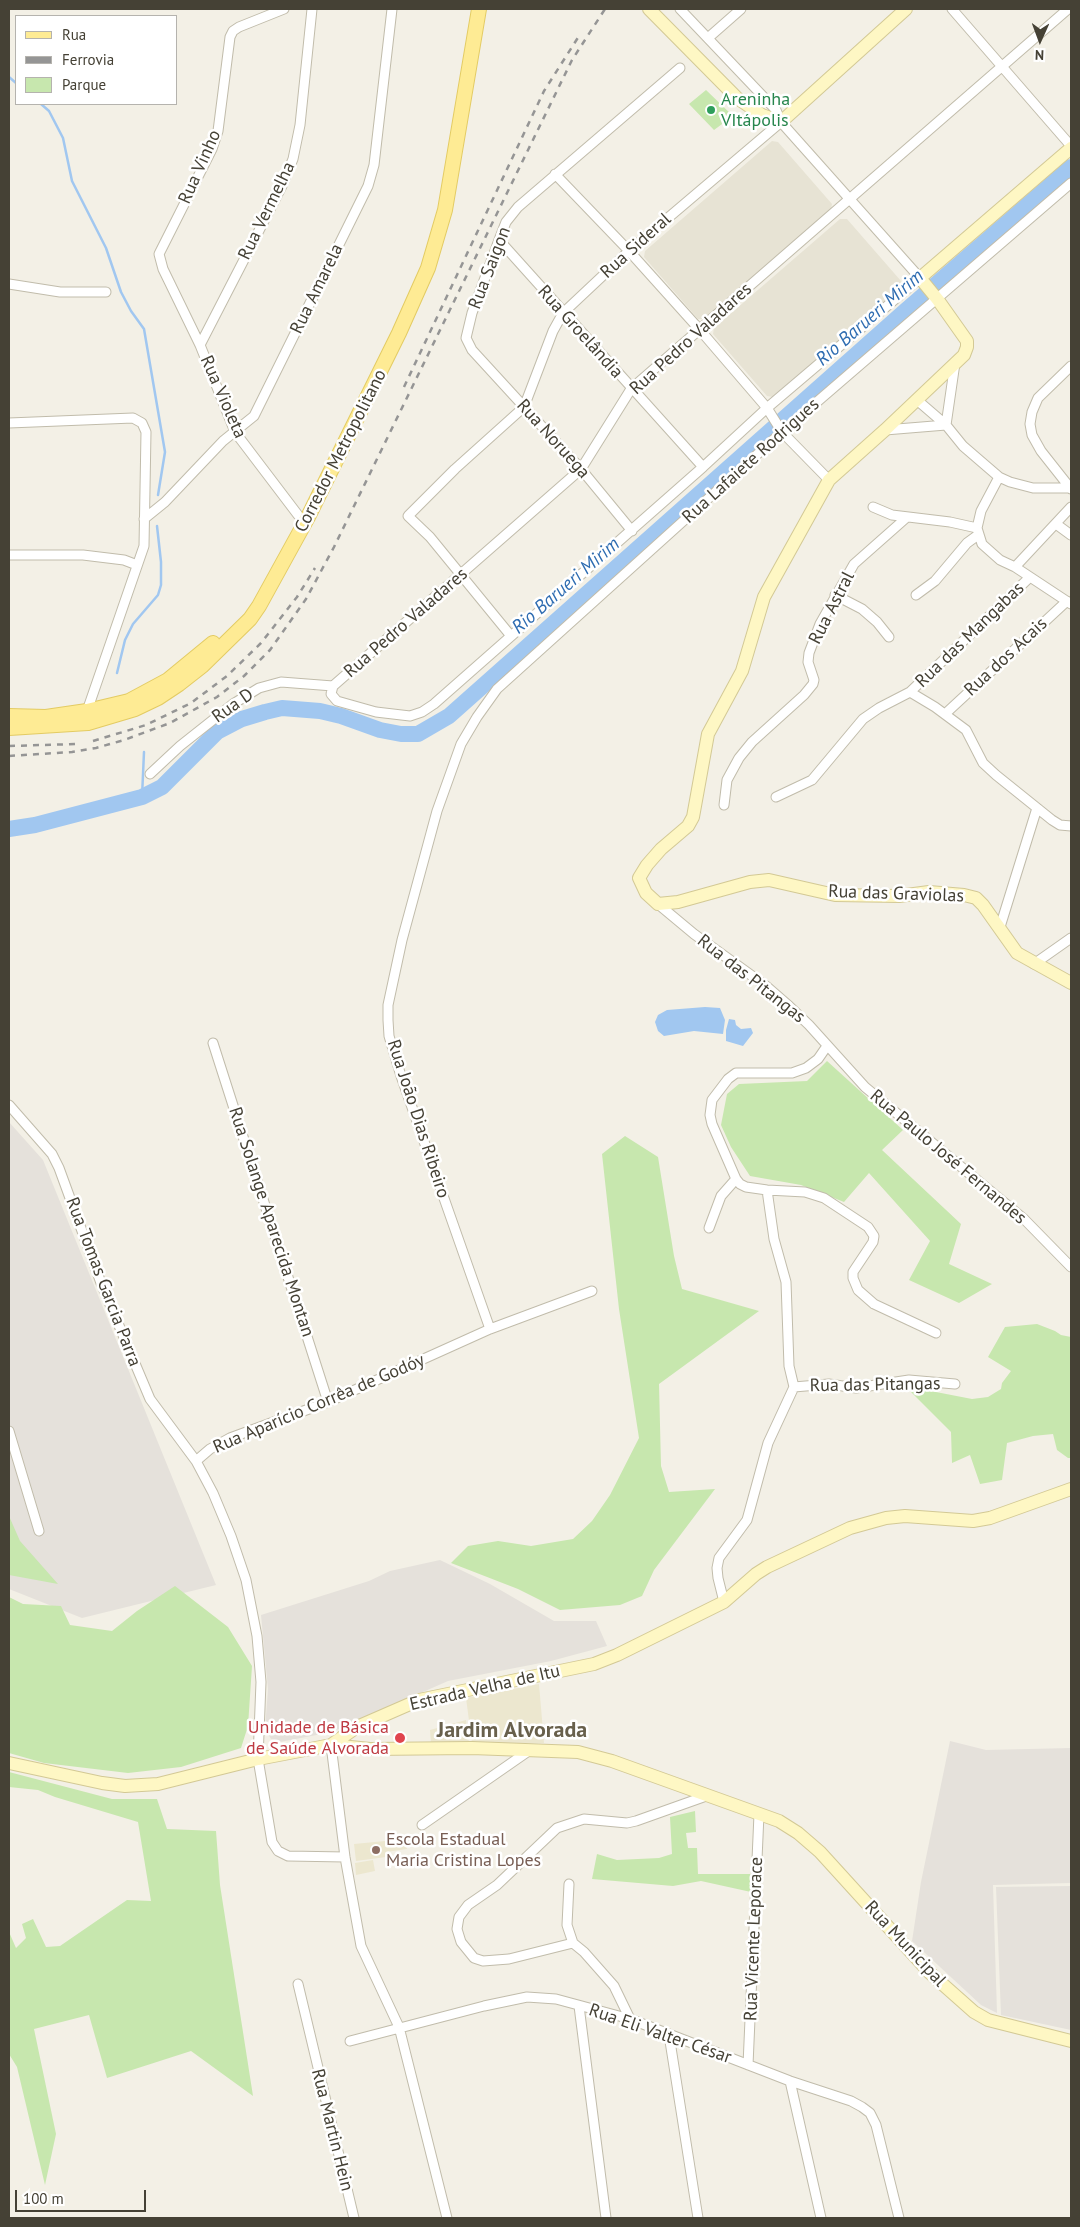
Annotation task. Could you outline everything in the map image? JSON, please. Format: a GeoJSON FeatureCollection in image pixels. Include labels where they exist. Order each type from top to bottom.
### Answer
{"type":"FeatureCollection","features":[{"type":"Feature","properties":{"kind":"main road"},"geometry":{"type":"LineString","coordinates":[[9,716],[46,717],[87,711],[129,701],[168,680],[223,635],[254,599],[270,572],[383,350],[406,302],[421,264],[441,189],[472,9]]}},
{"type":"Feature","properties":{"kind":"main road","name":"Corredor Metropolitano"},"geometry":{"type":"LineString","coordinates":[[15,729],[88,723],[134,709],[158,698],[202,666],[240,629],[259,606],[308,517],[395,341],[428,268],[445,210],[480,9]]}},
{"type":"Feature","properties":{"kind":"main road"},"geometry":{"type":"LineString","coordinates":[[649,9],[737,98],[762,115],[781,122]]}},
{"type":"Feature","properties":{"kind":"main road","name":"Rua Sideral"},"geometry":{"type":"LineString","coordinates":[[781,122],[906,9]]}},
{"type":"Feature","properties":{"kind":"main road"},"geometry":{"type":"LineString","coordinates":[[658,904],[641,885],[640,878],[642,872],[662,848],[688,826],[693,817],[708,734],[742,671],[764,597],[829,480],[886,430],[964,355],[967,348],[967,341],[922,280],[1071,147]]}},
{"type":"Feature","properties":{"kind":"main road"},"geometry":{"type":"LineString","coordinates":[[15,729],[81,718],[87,711]]}},
{"type":"Feature","properties":{"kind":"main road","name":"Rua das Graviolas"},"geometry":{"type":"LineString","coordinates":[[658,904],[678,902],[750,882],[769,880],[835,895],[899,896],[929,892],[964,895],[976,898],[1000,927],[1012,947],[1022,957],[1071,983]]}},
{"type":"Feature","properties":{"kind":"main road","name":"Estrada Velha de Itu"},"geometry":{"type":"LineString","coordinates":[[9,1763],[74,1778],[126,1786],[158,1784],[180,1780],[258,1759],[331,1745],[357,1727],[420,1700],[594,1664],[724,1602],[756,1574],[767,1567],[850,1528],[886,1518],[905,1516],[973,1521],[990,1518],[1071,1489]]}},
{"type":"Feature","properties":{"kind":"main road","name":"Rua Municipal"},"geometry":{"type":"LineString","coordinates":[[331,1745],[370,1749],[533,1749],[578,1752],[779,1820],[820,1852],[930,1973],[974,2012],[988,2020],[1071,2040]]}},
{"type":"Feature","properties":{"kind":"street","name":"Rua Vinho"},"geometry":{"type":"LineString","coordinates":[[163,269],[160,254],[162,247],[212,149],[218,131],[230,37],[233,31],[284,9]]}},
{"type":"Feature","properties":{"kind":"street","name":"Rua Vermelha"},"geometry":{"type":"LineString","coordinates":[[200,345],[282,186],[293,159],[300,125],[312,9]]}},
{"type":"Feature","properties":{"kind":"street","name":"Rua Amarela"},"geometry":{"type":"LineString","coordinates":[[144,519],[165,502],[223,441],[254,416],[368,186],[374,165],[392,9]]}},
{"type":"Feature","properties":{"kind":"street"},"geometry":{"type":"LineString","coordinates":[[680,9],[776,110],[781,122],[922,280]]}},
{"type":"Feature","properties":{"kind":"street"},"geometry":{"type":"LineString","coordinates":[[708,38],[741,9]]}},
{"type":"Feature","properties":{"kind":"street"},"geometry":{"type":"LineString","coordinates":[[952,9],[1071,147]]}},
{"type":"Feature","properties":{"kind":"street","name":"Rua Pedro Valadares"},"geometry":{"type":"LineString","coordinates":[[333,686],[581,469],[631,389],[1068,9]]}},
{"type":"Feature","properties":{"kind":"street","name":"Rua Saigon"},"geometry":{"type":"LineString","coordinates":[[472,350],[466,338],[472,313],[506,222],[518,207],[555,174],[680,68]]}},
{"type":"Feature","properties":{"kind":"street","name":"Rua Sideral"},"geometry":{"type":"LineString","coordinates":[[461,574],[430,537],[408,516],[455,469],[524,407],[553,331],[563,313],[629,250],[781,122]]}},
{"type":"Feature","properties":{"kind":"street"},"geometry":{"type":"LineString","coordinates":[[555,174],[629,250],[769,410],[781,430],[829,480]]}},
{"type":"Feature","properties":{"kind":"street","name":"Rua Lafaiete Rodrigues"},"geometry":{"type":"LineString","coordinates":[[455,761],[465,737],[497,689],[781,430],[1071,183]]}},
{"type":"Feature","properties":{"kind":"street","name":"Rua Groelândia"},"geometry":{"type":"LineString","coordinates":[[499,240],[631,389],[704,467]]}},
{"type":"Feature","properties":{"kind":"street","name":"Rua Violeta"},"geometry":{"type":"LineString","coordinates":[[163,269],[200,345],[235,432],[298,516]]}},
{"type":"Feature","properties":{"kind":"street","name":"Rua Lafaiete Rodrigues"},"geometry":{"type":"LineString","coordinates":[[333,686],[332,696],[345,704],[376,712],[410,716],[434,704],[769,410],[922,280]]}},
{"type":"Feature","properties":{"kind":"street"},"geometry":{"type":"LineString","coordinates":[[9,284],[60,292],[106,292]]}},
{"type":"Feature","properties":{"kind":"street","name":"Rua Noruega"},"geometry":{"type":"LineString","coordinates":[[472,350],[581,469],[632,531]]}},
{"type":"Feature","properties":{"kind":"street"},"geometry":{"type":"LineString","coordinates":[[946,425],[955,363]]}},
{"type":"Feature","properties":{"kind":"street"},"geometry":{"type":"LineString","coordinates":[[1070,488],[1041,451],[1032,435],[1030,424],[1032,412],[1038,398],[1071,366]]}},
{"type":"Feature","properties":{"kind":"street"},"geometry":{"type":"LineString","coordinates":[[917,400],[946,425],[963,446],[998,477],[1034,488],[1070,488]]}},
{"type":"Feature","properties":{"kind":"street"},"geometry":{"type":"LineString","coordinates":[[9,423],[133,418],[142,423],[144,427],[144,546],[87,711]]}},
{"type":"Feature","properties":{"kind":"street"},"geometry":{"type":"LineString","coordinates":[[886,430],[946,425]]}},
{"type":"Feature","properties":{"kind":"street"},"geometry":{"type":"LineString","coordinates":[[916,595],[935,582],[978,531],[981,511],[998,477]]}},
{"type":"Feature","properties":{"kind":"street"},"geometry":{"type":"LineString","coordinates":[[873,507],[892,515],[950,522],[978,531],[988,551],[1069,602]]}},
{"type":"Feature","properties":{"kind":"street"},"geometry":{"type":"LineString","coordinates":[[1015,567],[1071,507]]}},
{"type":"Feature","properties":{"kind":"street","name":"Rua Astral"},"geometry":{"type":"LineString","coordinates":[[724,806],[727,780],[739,758],[752,742],[804,695],[813,684],[814,680],[808,662],[809,653],[820,624],[854,564],[906,518]]}},
{"type":"Feature","properties":{"kind":"street"},"geometry":{"type":"LineString","coordinates":[[1056,524],[1071,535]]}},
{"type":"Feature","properties":{"kind":"street"},"geometry":{"type":"LineString","coordinates":[[9,555],[83,555],[124,560],[137,564]]}},
{"type":"Feature","properties":{"kind":"street"},"geometry":{"type":"LineString","coordinates":[[461,574],[511,636]]}},
{"type":"Feature","properties":{"kind":"street","name":"Rua das Mangabas"},"geometry":{"type":"LineString","coordinates":[[776,797],[812,780],[863,719],[879,708],[910,692],[1029,578]]}},
{"type":"Feature","properties":{"kind":"street"},"geometry":{"type":"LineString","coordinates":[[835,595],[862,609],[877,622],[889,637]]}},
{"type":"Feature","properties":{"kind":"street","name":"Rua dos Acais"},"geometry":{"type":"LineString","coordinates":[[945,714],[1069,602]]}},
{"type":"Feature","properties":{"kind":"street","name":"Rua D"},"geometry":{"type":"LineString","coordinates":[[150,774],[180,746],[225,710],[260,688],[281,682],[333,686]]}},
{"type":"Feature","properties":{"kind":"street","name":"Rua das Mangabas"},"geometry":{"type":"LineString","coordinates":[[910,692],[966,730],[983,763],[1037,808],[1060,825],[1071,826]]}},
{"type":"Feature","properties":{"kind":"street","name":"Rua João Dias Ribeiro"},"geometry":{"type":"LineString","coordinates":[[455,761],[437,810],[402,940],[388,1005],[388,1020],[389,1036],[401,1076],[490,1329]]}},
{"type":"Feature","properties":{"kind":"street"},"geometry":{"type":"LineString","coordinates":[[1000,927],[1037,808]]}},
{"type":"Feature","properties":{"kind":"street","name":"Rua das Pitangas"},"geometry":{"type":"LineString","coordinates":[[658,904],[710,947],[766,986],[808,1025],[827,1046]]}},
{"type":"Feature","properties":{"kind":"street"},"geometry":{"type":"LineString","coordinates":[[1034,964],[1071,938]]}},
{"type":"Feature","properties":{"kind":"street","name":"Rua Solange Aparecida Montan"},"geometry":{"type":"LineString","coordinates":[[213,1043],[328,1402]]}},
{"type":"Feature","properties":{"kind":"street"},"geometry":{"type":"LineString","coordinates":[[827,1046],[818,1059],[806,1068],[792,1073],[736,1073],[728,1079],[712,1100],[710,1115],[736,1179],[746,1187],[804,1192],[824,1198],[868,1227],[874,1236],[873,1242],[853,1272],[853,1278],[858,1290],[874,1304],[936,1333]]}},
{"type":"Feature","properties":{"kind":"street","name":"Rua Paulo José Fernandes"},"geometry":{"type":"LineString","coordinates":[[827,1046],[865,1087],[1024,1219],[1071,1267]]}},
{"type":"Feature","properties":{"kind":"street","name":"Rua Tomas Garcia Parra"},"geometry":{"type":"LineString","coordinates":[[9,1105],[52,1154],[59,1168],[101,1283],[150,1399],[196,1461]]}},
{"type":"Feature","properties":{"kind":"street"},"geometry":{"type":"LineString","coordinates":[[709,1228],[721,1196],[736,1179]]}},
{"type":"Feature","properties":{"kind":"street"},"geometry":{"type":"LineString","coordinates":[[724,1602],[717,1568],[720,1558],[747,1520],[768,1443],[794,1387],[789,1366],[786,1282],[774,1239],[768,1190]]}},
{"type":"Feature","properties":{"kind":"street","name":"Rua Aparício Corrêa de Godóy"},"geometry":{"type":"LineString","coordinates":[[345,1858],[288,1856],[278,1851],[272,1842],[268,1831],[258,1759],[261,1682],[257,1636],[246,1580],[231,1536],[213,1493],[196,1461],[210,1448],[230,1438],[328,1402],[490,1329],[592,1291]]}},
{"type":"Feature","properties":{"kind":"street","name":"Rua das Pitangas"},"geometry":{"type":"LineString","coordinates":[[794,1387],[830,1384],[856,1388],[908,1380],[955,1384]]}},
{"type":"Feature","properties":{"kind":"street"},"geometry":{"type":"LineString","coordinates":[[9,1431],[39,1531]]}},
{"type":"Feature","properties":{"kind":"street"},"geometry":{"type":"LineString","coordinates":[[331,1745],[345,1858],[360,1946],[399,2027],[447,2218]]}},
{"type":"Feature","properties":{"kind":"street"},"geometry":{"type":"LineString","coordinates":[[422,1825],[533,1749]]}},
{"type":"Feature","properties":{"kind":"street"},"geometry":{"type":"LineString","coordinates":[[573,1943],[509,1959],[483,1961],[474,1958],[462,1942],[457,1929],[459,1917],[468,1905],[497,1885],[557,1828],[584,1819],[627,1823],[709,1795]]}},
{"type":"Feature","properties":{"kind":"street","name":"Rua Vicente Leporace"},"geometry":{"type":"LineString","coordinates":[[748,2065],[759,1814]]}},
{"type":"Feature","properties":{"kind":"street"},"geometry":{"type":"LineString","coordinates":[[569,1884],[567,1925],[573,1943],[584,1952],[614,1986],[630,2019]]}},
{"type":"Feature","properties":{"kind":"street","name":"Rua Martin Hein"},"geometry":{"type":"LineString","coordinates":[[298,1984],[310,2042],[354,2218]]}},
{"type":"Feature","properties":{"kind":"street","name":"Rua Eli Valter César"},"geometry":{"type":"LineString","coordinates":[[350,2041],[399,2027],[527,1997],[556,1999],[630,2019],[790,2081],[850,2101],[866,2110],[873,2118],[899,2218]]}},
{"type":"Feature","properties":{"kind":"street"},"geometry":{"type":"LineString","coordinates":[[580,2006],[606,2218]]}},
{"type":"Feature","properties":{"kind":"street"},"geometry":{"type":"LineString","coordinates":[[669,2035],[698,2218]]}},
{"type":"Feature","properties":{"kind":"street"},"geometry":{"type":"LineString","coordinates":[[790,2081],[821,2218]]}},
{"type":"Feature","properties":{"kind":"shaded area"},"geometry":{"type":"Polygon","coordinates":[[[772,141],[778,142],[832,204],[831,210],[704,319],[698,319],[644,257],[645,251],[772,141]]]}},
{"type":"Feature","properties":{"kind":"shaded area"},"geometry":{"type":"Polygon","coordinates":[[[840,219],[847,219],[901,281],[900,288],[773,397],[767,396],[713,334],[714,328],[840,219]]]}},
{"type":"Feature","properties":{"kind":"shaded area"},"geometry":{"type":"Polygon","coordinates":[[[9,1122],[43,1160],[216,1585],[82,1618],[9,1589],[9,1122]]]}},
{"type":"Feature","properties":{"kind":"shaded area"},"geometry":{"type":"Polygon","coordinates":[[[440,1560],[490,1584],[554,1621],[596,1621],[607,1646],[551,1661],[448,1681],[332,1732],[280,1742],[271,1739],[265,1729],[268,1689],[261,1615],[369,1581],[390,1571],[440,1560]]]}},
{"type":"Feature","properties":{"kind":"shaded area"},"geometry":{"type":"Polygon","coordinates":[[[539,1684],[544,1743],[472,1743],[466,1698],[539,1684]]]}},
{"type":"Feature","properties":{"kind":"shaded area"},"geometry":{"type":"Polygon","coordinates":[[[466,1720],[469,1743],[431,1744],[430,1730],[466,1720]]]}},
{"type":"Feature","properties":{"kind":"shaded area"},"geometry":{"type":"Polygon","coordinates":[[[950,1741],[986,1750],[1071,1748],[1071,1883],[993,1885],[997,2013],[981,2005],[912,1941],[921,1882],[950,1741]]]}},
{"type":"Feature","properties":{"kind":"shaded area","name":"Escola Estadual Maria Cristina Lopes"},"geometry":{"type":"Polygon","coordinates":[[[406,1839],[407,1849],[386,1852],[386,1857],[356,1861],[354,1844],[406,1839]]]}},
{"type":"Feature","properties":{"kind":"shaded area"},"geometry":{"type":"Polygon","coordinates":[[[373,1860],[375,1871],[356,1875],[355,1863],[373,1860]]]}},
{"type":"Feature","properties":{"kind":"shaded area"},"geometry":{"type":"Polygon","coordinates":[[[1071,1886],[1071,2030],[1001,2015],[996,1887],[1071,1886]]]}},
{"type":"Feature","properties":{"kind":"green space","name":"Areninha VItápolis"},"geometry":{"type":"Polygon","coordinates":[[[706,90],[733,116],[714,130],[689,104],[706,90]]]}},
{"type":"Feature","properties":{"kind":"green space"},"geometry":{"type":"Polygon","coordinates":[[[827,1061],[903,1130],[882,1150],[961,1224],[949,1264],[992,1284],[959,1303],[909,1280],[930,1241],[869,1173],[844,1202],[801,1185],[750,1176],[731,1147],[721,1125],[727,1094],[739,1084],[807,1081],[827,1061]]]}},
{"type":"Feature","properties":{"kind":"green space"},"geometry":{"type":"Polygon","coordinates":[[[625,1136],[658,1157],[674,1256],[682,1289],[759,1311],[659,1384],[661,1466],[669,1492],[715,1489],[654,1570],[642,1596],[620,1605],[560,1610],[518,1589],[451,1563],[468,1546],[498,1541],[531,1546],[573,1539],[592,1521],[610,1495],[639,1438],[619,1309],[602,1154],[625,1136]]]}},
{"type":"Feature","properties":{"kind":"green space"},"geometry":{"type":"Polygon","coordinates":[[[1037,1324],[1061,1335],[1071,1337],[1071,1458],[1057,1450],[1053,1434],[1033,1436],[1007,1443],[1002,1480],[980,1484],[970,1455],[952,1463],[951,1432],[905,1386],[972,1399],[988,1397],[1001,1389],[1002,1383],[1011,1371],[988,1357],[1005,1327],[1037,1324]]]}},
{"type":"Feature","properties":{"kind":"green space"},"geometry":{"type":"Polygon","coordinates":[[[9,1516],[20,1541],[58,1584],[9,1575],[9,1516]]]}},
{"type":"Feature","properties":{"kind":"green space"},"geometry":{"type":"Polygon","coordinates":[[[175,1586],[228,1627],[252,1666],[248,1726],[241,1748],[181,1767],[128,1773],[44,1763],[9,1753],[9,1597],[23,1604],[61,1606],[70,1625],[112,1631],[137,1611],[175,1586]]]}},
{"type":"Feature","properties":{"kind":"green space"},"geometry":{"type":"Polygon","coordinates":[[[9,1772],[112,1799],[157,1799],[167,1829],[216,1831],[220,1885],[253,2096],[191,2051],[107,2078],[89,2015],[34,2029],[56,2134],[45,2185],[17,2067],[9,2054],[9,1932],[16,1948],[26,1938],[22,1924],[33,1919],[46,1947],[60,1946],[127,1900],[151,1901],[138,1822],[38,1790],[9,1787],[9,1772]]]}},
{"type":"Feature","properties":{"kind":"green space"},"geometry":{"type":"Polygon","coordinates":[[[695,1811],[696,1832],[686,1833],[688,1848],[697,1848],[698,1874],[751,1874],[751,1892],[701,1881],[673,1886],[592,1879],[597,1854],[617,1860],[659,1858],[672,1854],[670,1817],[695,1811]]]}},
{"type":"Feature","properties":{"kind":"water"},"geometry":{"type":"Polygon","coordinates":[[[705,1007],[720,1008],[725,1020],[723,1034],[694,1031],[664,1036],[658,1031],[655,1022],[658,1015],[667,1010],[705,1007]]]}},
{"type":"Feature","properties":{"kind":"water"},"geometry":{"type":"Polygon","coordinates":[[[729,1019],[735,1020],[736,1025],[741,1029],[751,1028],[753,1033],[743,1046],[726,1041],[729,1019]]]}},
{"type":"Feature","properties":{"kind":"waterway"},"geometry":{"type":"LineString","coordinates":[[9,77],[15,82]]}},
{"type":"Feature","properties":{"kind":"waterway"},"geometry":{"type":"LineString","coordinates":[[42,105],[49,111],[63,138],[72,181],[106,248],[121,292],[131,311],[144,329],[165,452],[158,495]]}},
{"type":"Feature","properties":{"kind":"waterway","name":"Rio Barueri Mirim"},"geometry":{"type":"LineString","coordinates":[[9,829],[35,825],[142,797],[162,787],[217,732],[242,719],[265,712],[282,708],[320,711],[341,716],[380,730],[401,734],[418,734],[449,716],[904,312],[1071,167]]}},
{"type":"Feature","properties":{"kind":"waterway"},"geometry":{"type":"LineString","coordinates":[[117,673],[125,640],[133,624],[158,595],[161,585],[161,562],[157,526]]}},
{"type":"Feature","properties":{"kind":"waterway"},"geometry":{"type":"LineString","coordinates":[[142,797],[144,752]]}},
{"type":"Feature","properties":{"kind":"railway"},"geometry":{"type":"LineString","coordinates":[[9,756],[72,752],[96,748],[170,723],[217,697],[244,676],[270,650],[306,599],[334,547],[572,60],[605,9]]}},
{"type":"Feature","properties":{"kind":"railway"},"geometry":{"type":"LineString","coordinates":[[404,387],[544,91],[579,36]]}},
{"type":"Feature","properties":{"kind":"railway"},"geometry":{"type":"LineString","coordinates":[[93,741],[146,725],[191,703],[227,676],[261,643],[297,597],[315,568]]}},
{"type":"Feature","properties":{"kind":"railway"},"geometry":{"type":"LineString","coordinates":[[9,746],[76,744]]}},
{"type":"Feature","properties":{"kind":"place","name":"Areninha VItápolis"},"geometry":{"type":"Point","coordinates":[711,110]}},
{"type":"Feature","properties":{"kind":"place","name":"Unidade de Básica de Saúde Alvorada"},"geometry":{"type":"Point","coordinates":[400,1738]}},
{"type":"Feature","properties":{"kind":"place","name":"Escola Estadual Maria Cristina Lopes"},"geometry":{"type":"Point","coordinates":[376,1850]}},
{"type":"Feature","properties":{"kind":"district","name":"Jardim Alvorada"},"geometry":{"type":"Point","coordinates":[512,1731]}}]}
